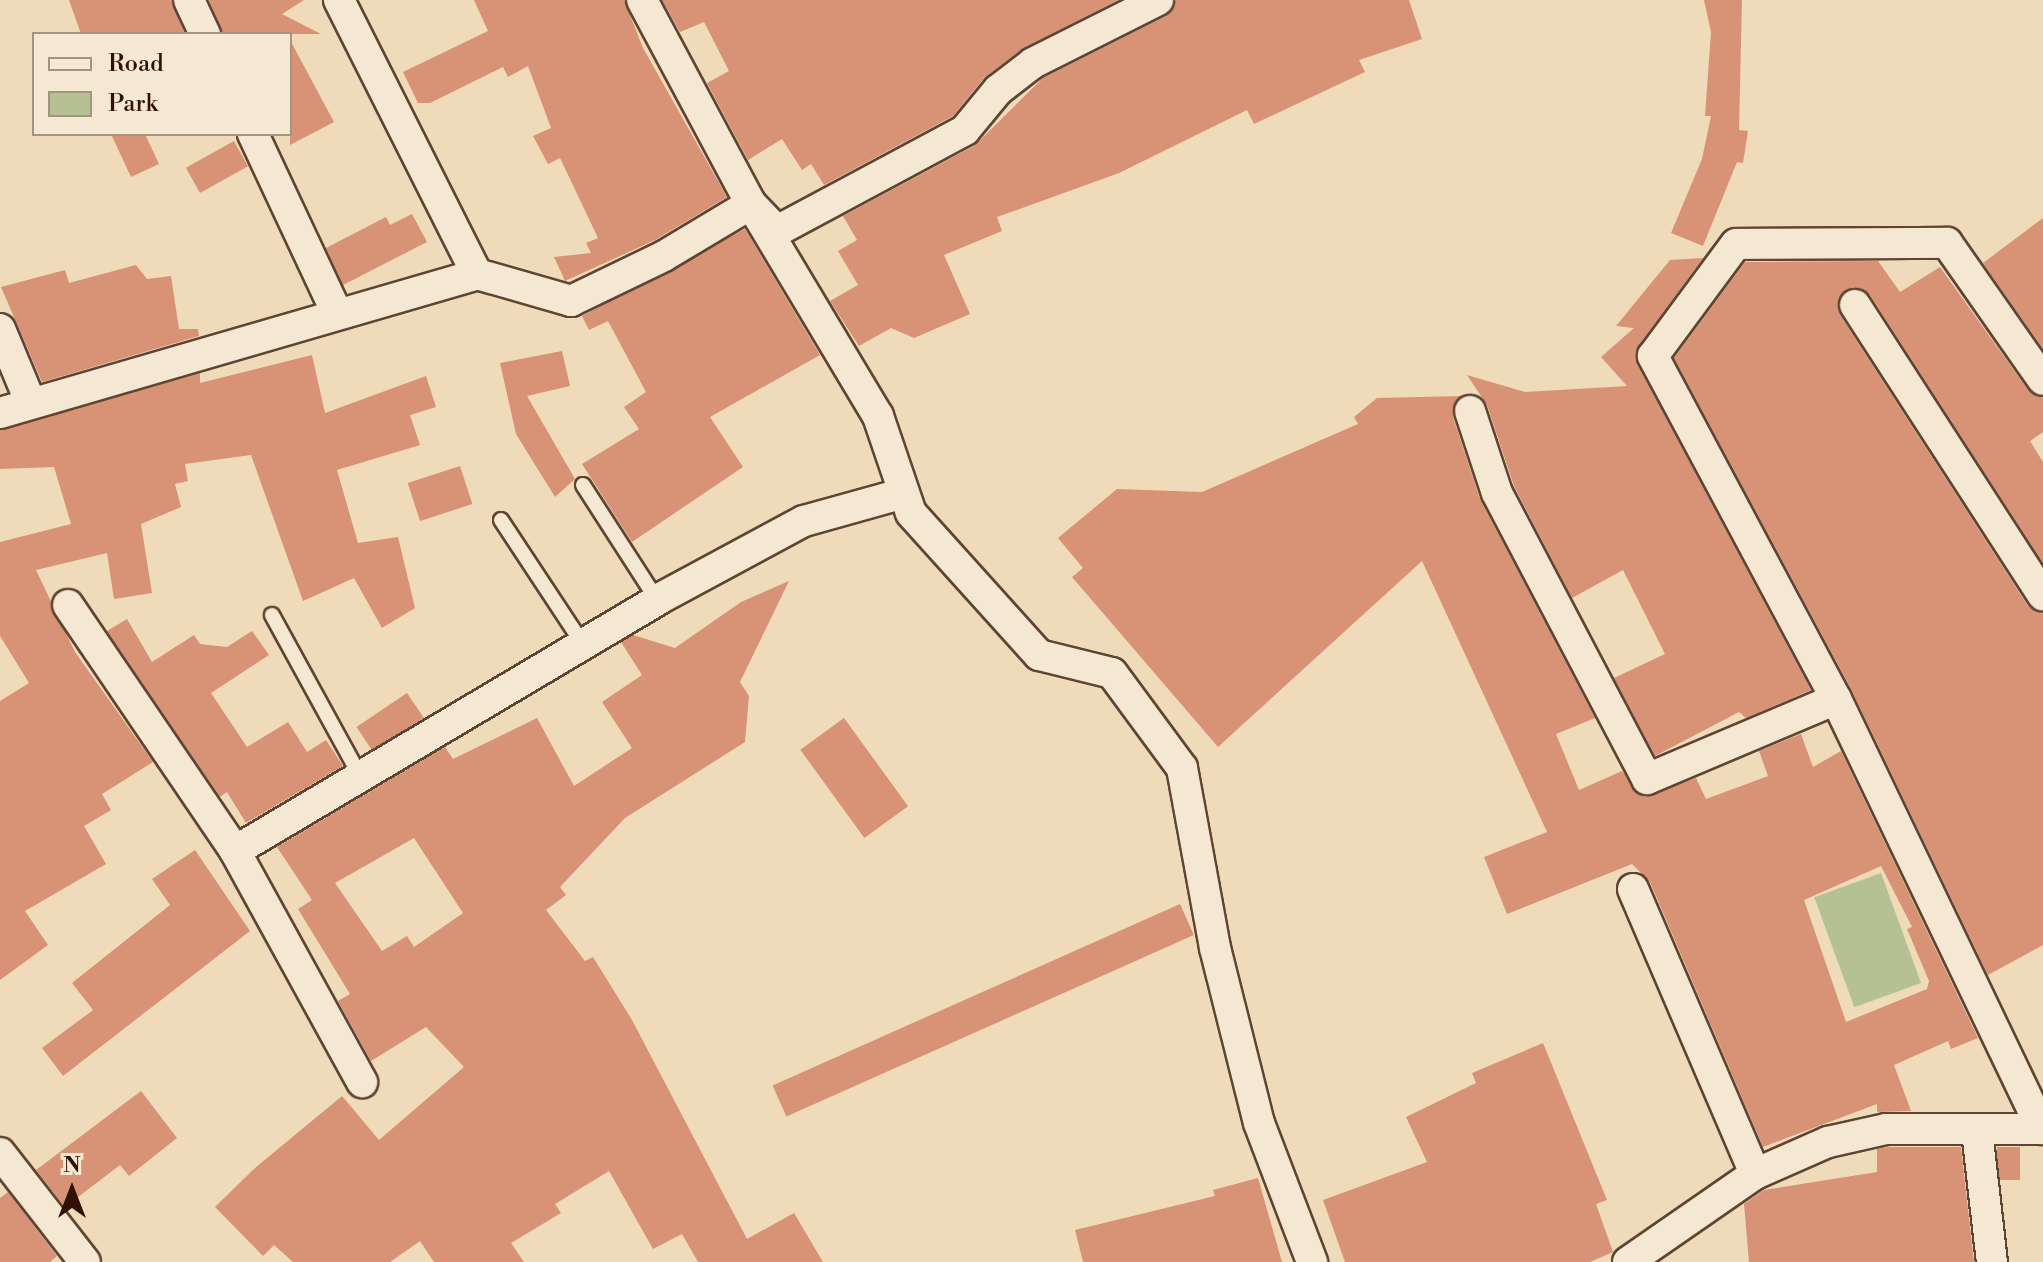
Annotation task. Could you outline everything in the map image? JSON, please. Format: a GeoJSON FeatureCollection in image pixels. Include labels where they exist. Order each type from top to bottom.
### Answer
{"type":"FeatureCollection","features":[{"type":"Feature","properties":{"kind":"street"},"geometry":{"type":"LineString","coordinates":[[189,0],[204,32]]}},
{"type":"Feature","properties":{"kind":"street"},"geometry":{"type":"LineString","coordinates":[[339,0],[477,274]]}},
{"type":"Feature","properties":{"kind":"street"},"geometry":{"type":"LineString","coordinates":[[642,0],[751,204],[878,416],[901,494],[1039,655],[1112,673],[1182,768],[1215,948],[1259,1123],[1312,1262]]}},
{"type":"Feature","properties":{"kind":"street"},"geometry":{"type":"LineString","coordinates":[[751,204],[777,231],[965,130],[998,90],[1033,63],[1158,0]]}},
{"type":"Feature","properties":{"kind":"street"},"geometry":{"type":"LineString","coordinates":[[254,136],[336,311]]}},
{"type":"Feature","properties":{"kind":"street"},"geometry":{"type":"LineString","coordinates":[[0,413],[30,401],[336,311],[477,274],[571,301],[664,256],[751,204]]}},
{"type":"Feature","properties":{"kind":"street"},"geometry":{"type":"LineString","coordinates":[[1628,1262],[1755,1174],[1828,1142],[1886,1129],[2043,1129],[1836,699],[1653,356],[1736,244],[1947,243],[2043,380]]}},
{"type":"Feature","properties":{"kind":"street"},"geometry":{"type":"LineString","coordinates":[[1855,305],[2043,596]]}},
{"type":"Feature","properties":{"kind":"street"},"geometry":{"type":"LineString","coordinates":[[0,329],[30,401]]}},
{"type":"Feature","properties":{"kind":"street"},"geometry":{"type":"LineString","coordinates":[[1470,411],[1497,493],[1647,779],[1836,699]]}},
{"type":"Feature","properties":{"kind":"street"},"geometry":{"type":"LineString","coordinates":[[235,851],[582,643],[804,521],[901,494]]}},
{"type":"Feature","properties":{"kind":"street"},"geometry":{"type":"LineString","coordinates":[[68,605],[235,851],[362,1082]]}},
{"type":"Feature","properties":{"kind":"street"},"geometry":{"type":"LineString","coordinates":[[1633,889],[1755,1174]]}},
{"type":"Feature","properties":{"kind":"street"},"geometry":{"type":"LineString","coordinates":[[1977,1131],[1992,1262]]}},
{"type":"Feature","properties":{"kind":"street"},"geometry":{"type":"LineString","coordinates":[[0,1153],[85,1262]]}},
{"type":"Feature","properties":{"kind":"lane"},"geometry":{"type":"LineString","coordinates":[[583,485],[657,600]]}},
{"type":"Feature","properties":{"kind":"lane"},"geometry":{"type":"LineString","coordinates":[[501,520],[582,643]]}},
{"type":"Feature","properties":{"kind":"lane"},"geometry":{"type":"LineString","coordinates":[[272,615],[360,776]]}},
{"type":"Feature","properties":{"kind":"green space"},"geometry":{"type":"Polygon","coordinates":[[[1881,873],[1921,983],[1854,1007],[1814,897],[1881,873]]]}},
{"type":"Feature","properties":{"kind":"building"},"geometry":{"type":"Polygon","coordinates":[[[69,0],[171,0],[184,32],[80,32],[69,0]]]}},
{"type":"Feature","properties":{"kind":"building"},"geometry":{"type":"Polygon","coordinates":[[[209,0],[304,0],[282,14],[321,34],[292,32],[222,32],[209,0]]]}},
{"type":"Feature","properties":{"kind":"building"},"geometry":{"type":"Polygon","coordinates":[[[474,0],[624,0],[643,48],[727,197],[655,240],[565,281],[554,257],[591,253],[586,243],[598,238],[560,158],[548,164],[533,136],[551,128],[528,66],[508,77],[503,67],[430,103],[418,103],[403,72],[488,31],[474,0]]]}},
{"type":"Feature","properties":{"kind":"building"},"geometry":{"type":"Polygon","coordinates":[[[662,0],[1118,0],[1022,49],[984,78],[953,116],[824,185],[811,164],[802,170],[782,139],[748,160],[707,83],[729,71],[704,22],[680,32],[662,0]]]}},
{"type":"Feature","properties":{"kind":"building"},"geometry":{"type":"Polygon","coordinates":[[[1176,0],[1409,0],[1422,39],[1359,60],[1365,72],[1254,124],[1247,110],[1119,173],[997,217],[1002,231],[944,255],[970,314],[914,338],[891,328],[859,346],[830,301],[858,285],[838,251],[857,240],[843,216],[974,146],[1043,78],[1166,16],[1176,0]]]}},
{"type":"Feature","properties":{"kind":"building"},"geometry":{"type":"Polygon","coordinates":[[[1704,0],[1742,0],[1739,130],[1748,131],[1743,163],[1737,162],[1703,246],[1671,233],[1702,159],[1711,116],[1705,116],[1711,32],[1704,0]]]}},
{"type":"Feature","properties":{"kind":"building"},"geometry":{"type":"Polygon","coordinates":[[[292,44],[334,122],[290,145],[292,136],[292,44]]]}},
{"type":"Feature","properties":{"kind":"building"},"geometry":{"type":"Polygon","coordinates":[[[112,136],[146,136],[159,164],[131,177],[112,136]]]}},
{"type":"Feature","properties":{"kind":"building"},"geometry":{"type":"Polygon","coordinates":[[[234,141],[248,166],[200,193],[186,168],[234,141]]]}},
{"type":"Feature","properties":{"kind":"building"},"geometry":{"type":"Polygon","coordinates":[[[412,214],[427,242],[343,285],[326,248],[386,217],[390,225],[412,214]]]}},
{"type":"Feature","properties":{"kind":"building"},"geometry":{"type":"Polygon","coordinates":[[[2043,218],[2043,349],[1983,263],[2043,218]]]}},
{"type":"Feature","properties":{"kind":"building"},"geometry":{"type":"Polygon","coordinates":[[[745,229],[820,355],[710,417],[743,467],[632,542],[582,464],[639,429],[624,407],[646,392],[608,321],[589,330],[582,316],[745,229]]]}},
{"type":"Feature","properties":{"kind":"building"},"geometry":{"type":"Polygon","coordinates":[[[1703,258],[1639,345],[1637,364],[1811,690],[1746,718],[1739,712],[1655,756],[1614,678],[1665,654],[1623,570],[1572,598],[1514,486],[1487,405],[1467,375],[1525,392],[1627,386],[1601,357],[1634,328],[1616,326],[1670,260],[1703,258]]]}},
{"type":"Feature","properties":{"kind":"building"},"geometry":{"type":"Polygon","coordinates":[[[1878,261],[1900,292],[1940,267],[2028,390],[2043,398],[2043,432],[2030,441],[2043,462],[2043,563],[1870,295],[1853,287],[1839,298],[1840,315],[2028,606],[2043,614],[2043,945],[1988,975],[1852,691],[1674,358],[1745,262],[1878,261]]]}},
{"type":"Feature","properties":{"kind":"building"},"geometry":{"type":"Polygon","coordinates":[[[136,265],[147,279],[171,276],[179,329],[198,329],[199,336],[42,382],[1,287],[65,270],[69,283],[136,265]]]}},
{"type":"Feature","properties":{"kind":"building"},"geometry":{"type":"Polygon","coordinates":[[[562,351],[570,386],[527,396],[575,479],[555,497],[516,434],[500,363],[562,351]]]}},
{"type":"Feature","properties":{"kind":"building"},"geometry":{"type":"Polygon","coordinates":[[[312,355],[325,413],[426,376],[436,407],[410,415],[420,445],[337,470],[358,543],[398,537],[415,608],[382,628],[354,578],[303,601],[251,455],[185,464],[188,481],[175,484],[181,507],[141,524],[152,593],[114,599],[107,553],[36,570],[75,652],[153,762],[102,794],[111,810],[84,826],[106,864],[25,911],[48,945],[0,980],[0,701],[29,683],[0,636],[0,542],[71,524],[54,467],[0,469],[0,430],[200,373],[200,383],[312,355]]]}},
{"type":"Feature","properties":{"kind":"building"},"geometry":{"type":"Polygon","coordinates":[[[1461,396],[1453,417],[1480,499],[1595,718],[1556,734],[1579,790],[1622,771],[1645,797],[1696,778],[1706,799],[1768,776],[1759,751],[1801,734],[1813,767],[1841,751],[1978,1038],[1951,1049],[1948,1041],[1894,1065],[1911,1111],[1877,1112],[1877,1104],[1763,1147],[1650,882],[1632,864],[1507,914],[1484,857],[1547,832],[1422,561],[1218,747],[1072,577],[1083,568],[1058,538],[1117,489],[1202,492],[1358,424],[1354,417],[1377,398],[1461,396]],[[1881,866],[1804,900],[1846,1022],[1927,989],[1929,981],[1907,929],[1912,927],[1881,866]]]}},
{"type":"Feature","properties":{"kind":"building"},"geometry":{"type":"Polygon","coordinates":[[[460,466],[472,504],[420,521],[408,483],[460,466]]]}},
{"type":"Feature","properties":{"kind":"building"},"geometry":{"type":"Polygon","coordinates":[[[789,581],[740,682],[749,696],[745,742],[625,818],[560,887],[566,895],[546,910],[585,961],[593,957],[632,1020],[747,1239],[794,1213],[823,1262],[698,1262],[682,1234],[653,1249],[609,1171],[555,1204],[561,1213],[511,1243],[524,1262],[434,1262],[420,1241],[390,1262],[293,1262],[274,1245],[263,1256],[215,1207],[255,1168],[342,1096],[379,1140],[464,1067],[426,1027],[371,1061],[338,1001],[350,994],[298,909],[312,900],[277,847],[445,747],[453,759],[537,718],[574,786],[632,748],[602,702],[642,675],[621,642],[633,635],[675,648],[741,602],[789,581]],[[414,838],[335,883],[382,951],[407,936],[414,947],[463,913],[414,838]]]}},
{"type":"Feature","properties":{"kind":"building"},"geometry":{"type":"Polygon","coordinates":[[[127,619],[152,662],[194,635],[200,644],[227,647],[252,631],[269,655],[211,693],[247,747],[288,722],[307,752],[326,740],[343,766],[246,823],[227,792],[220,797],[107,631],[127,619]]]}},
{"type":"Feature","properties":{"kind":"building"},"geometry":{"type":"Polygon","coordinates":[[[407,693],[424,718],[373,752],[356,727],[407,693]]]}},
{"type":"Feature","properties":{"kind":"building"},"geometry":{"type":"Polygon","coordinates":[[[844,718],[908,806],[864,838],[800,750],[844,718]]]}},
{"type":"Feature","properties":{"kind":"building"},"geometry":{"type":"Polygon","coordinates":[[[195,850],[250,931],[63,1076],[42,1048],[93,1010],[72,983],[170,905],[152,879],[195,850]]]}},
{"type":"Feature","properties":{"kind":"building"},"geometry":{"type":"Polygon","coordinates":[[[1180,904],[1194,935],[786,1116],[773,1085],[1180,904]]]}},
{"type":"Feature","properties":{"kind":"building"},"geometry":{"type":"Polygon","coordinates":[[[1543,1043],[1607,1200],[1596,1204],[1613,1252],[1590,1262],[1345,1262],[1323,1200],[1427,1162],[1406,1117],[1476,1083],[1472,1073],[1543,1043]]]}},
{"type":"Feature","properties":{"kind":"building"},"geometry":{"type":"Polygon","coordinates":[[[141,1091],[177,1138],[129,1176],[120,1165],[65,1207],[36,1170],[141,1091]]]}},
{"type":"Feature","properties":{"kind":"building"},"geometry":{"type":"Polygon","coordinates":[[[1961,1147],[1974,1262],[1749,1262],[1744,1204],[1764,1190],[1877,1172],[1877,1149],[1961,1147]]]}},
{"type":"Feature","properties":{"kind":"building"},"geometry":{"type":"Polygon","coordinates":[[[1997,1147],[2020,1147],[2020,1180],[1997,1180],[1997,1147]]]}},
{"type":"Feature","properties":{"kind":"building"},"geometry":{"type":"Polygon","coordinates":[[[1258,1178],[1282,1262],[1083,1262],[1075,1230],[1215,1196],[1213,1190],[1258,1178]]]}},
{"type":"Feature","properties":{"kind":"building"},"geometry":{"type":"Polygon","coordinates":[[[8,1192],[57,1256],[50,1262],[0,1262],[0,1198],[8,1192]]]}}]}
